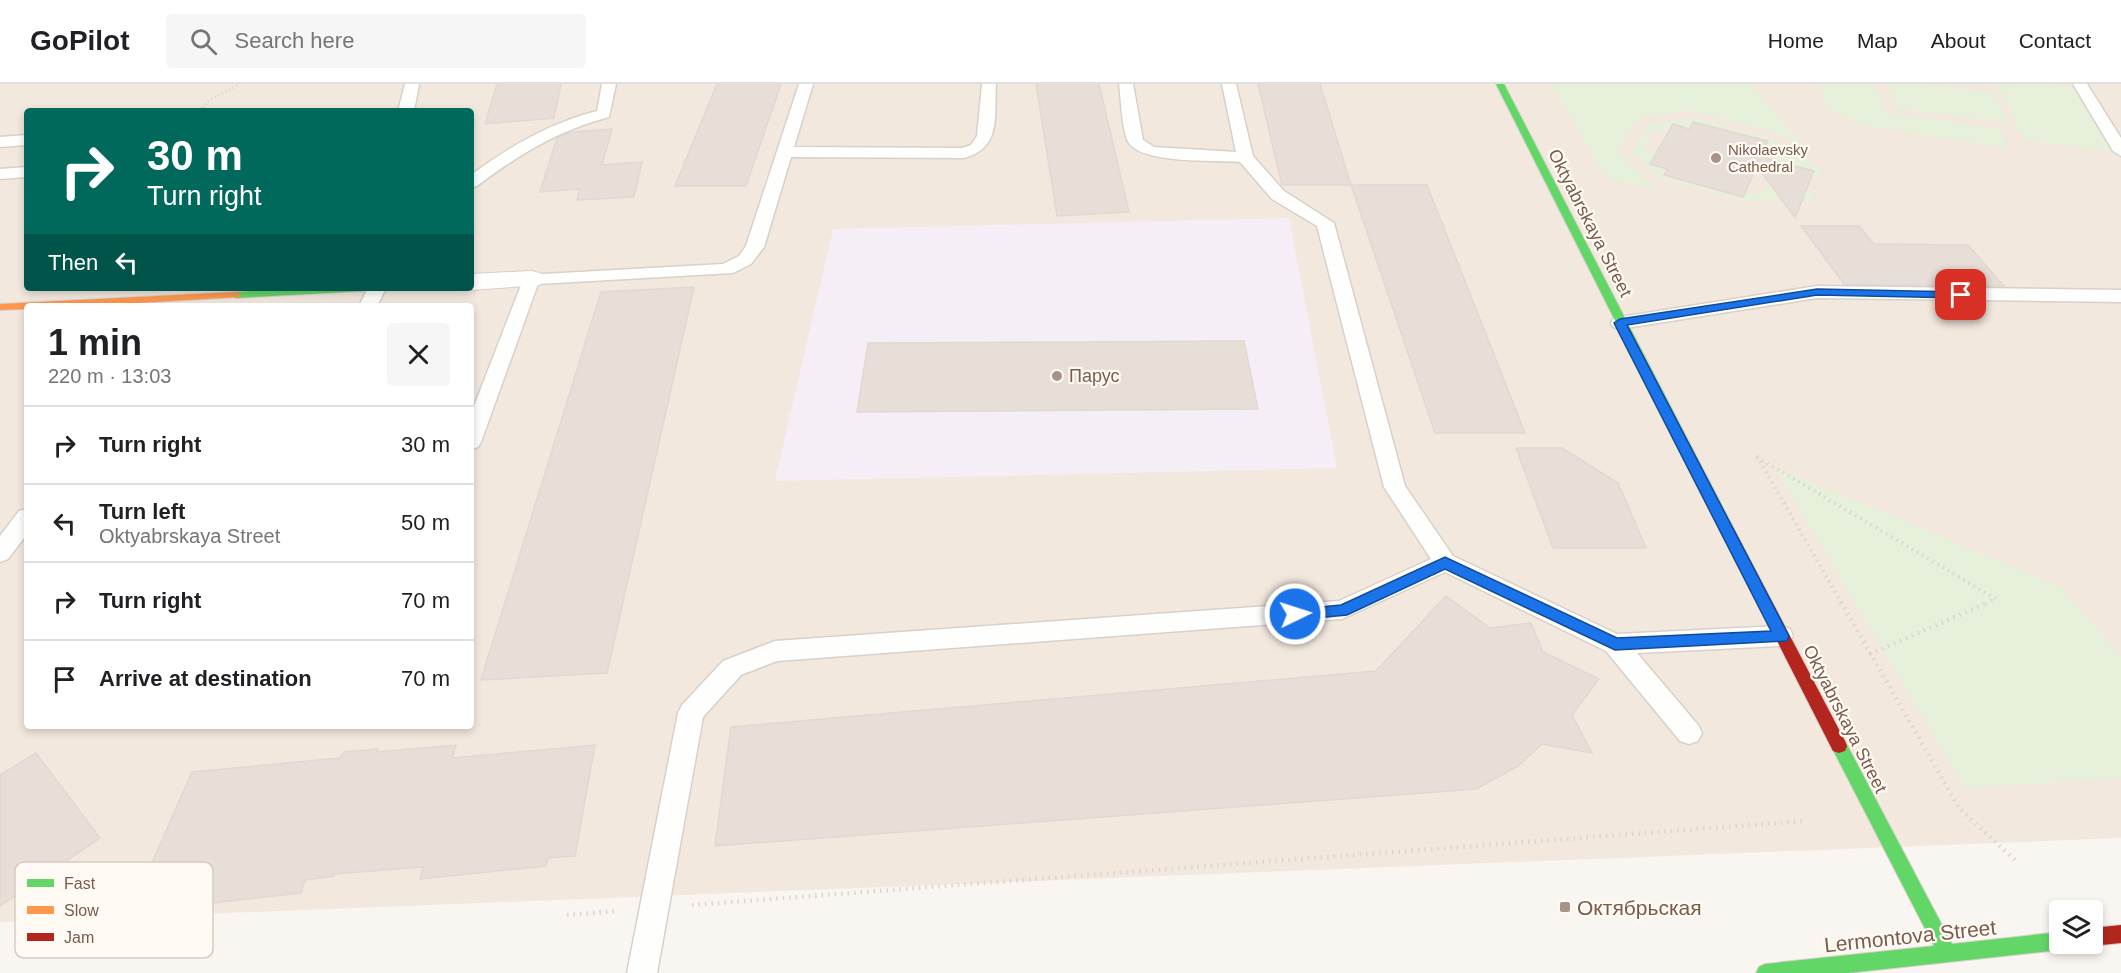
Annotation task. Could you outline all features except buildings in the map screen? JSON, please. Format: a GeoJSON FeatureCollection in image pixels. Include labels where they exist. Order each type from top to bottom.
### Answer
{"type":"FeatureCollection","features":[{"type":"Feature","properties":{"kind":"street","name":"Oktyabrskaya Street"},"geometry":{"type":"LineString","coordinates":[[1500,84],[1620,323],[1951,963]]}},
{"type":"Feature","properties":{"kind":"street"},"geometry":{"type":"LineString","coordinates":[[474,282],[531,279]]}},
{"type":"Feature","properties":{"kind":"street"},"geometry":{"type":"LineString","coordinates":[[149,303],[186,302],[291,291]]}},
{"type":"Feature","properties":{"kind":"street"},"geometry":{"type":"LineString","coordinates":[[0,307],[24,306]]}},
{"type":"Feature","properties":{"kind":"street"},"geometry":{"type":"LineString","coordinates":[[2103,936],[2121,934]]}},
{"type":"Feature","properties":{"kind":"street","name":"Lermontova Street"},"geometry":{"type":"LineString","coordinates":[[1765,973],[1951,963],[2049,943]]}},
{"type":"Feature","properties":{"kind":"lane"},"geometry":{"type":"LineString","coordinates":[[407,108],[412,84]]}},
{"type":"Feature","properties":{"kind":"lane"},"geometry":{"type":"LineString","coordinates":[[474,181],[531,141],[573,121],[604,114],[609,84]]}},
{"type":"Feature","properties":{"kind":"lane"},"geometry":{"type":"LineString","coordinates":[[474,434],[531,279],[727,269],[745,260],[755,247],[806,84]]}},
{"type":"Feature","properties":{"kind":"lane"},"geometry":{"type":"LineString","coordinates":[[784,152],[964,153],[977,148],[985,136],[989,84]]}},
{"type":"Feature","properties":{"kind":"lane"},"geometry":{"type":"LineString","coordinates":[[1126,84],[1135,141],[1142,148],[1152,152],[1245,157]]}},
{"type":"Feature","properties":{"kind":"lane"},"geometry":{"type":"LineString","coordinates":[[1229,84],[1245,157],[1278,195],[1325,223],[1395,487],[1445,562],[1615,644],[1689,733]]}},
{"type":"Feature","properties":{"kind":"lane"},"geometry":{"type":"LineString","coordinates":[[2080,84],[2121,151]]}},
{"type":"Feature","properties":{"kind":"lane"},"geometry":{"type":"LineString","coordinates":[[0,142],[24,141]]}},
{"type":"Feature","properties":{"kind":"lane"},"geometry":{"type":"LineString","coordinates":[[0,174],[24,172]]}},
{"type":"Feature","properties":{"kind":"lane"},"geometry":{"type":"LineString","coordinates":[[1620,323],[1817,292],[2121,296]]}},
{"type":"Feature","properties":{"kind":"lane"},"geometry":{"type":"LineString","coordinates":[[0,553],[24,521]]}},
{"type":"Feature","properties":{"kind":"lane"},"geometry":{"type":"LineString","coordinates":[[642,973],[691,713],[732,668],[775,651],[1342,610],[1445,562]]}},
{"type":"Feature","properties":{"kind":"lane"},"geometry":{"type":"LineString","coordinates":[[1615,644],[1781,636]]}},
{"type":"Feature","properties":{"kind":"path"},"geometry":{"type":"LineString","coordinates":[[203,108],[209,100],[240,84]]}},
{"type":"Feature","properties":{"kind":"path"},"geometry":{"type":"LineString","coordinates":[[1870,654],[1996,599],[1757,456],[1804,540],[1959,808],[2017,862]]}},
{"type":"Feature","properties":{"kind":"path"},"geometry":{"type":"LineString","coordinates":[[567,915],[1804,821]]}},
{"type":"Feature","properties":{"kind":"shaded area"},"geometry":{"type":"Polygon","coordinates":[[[0,84],[2121,84],[2121,838],[213,914],[213,862],[15,862],[15,921],[0,922],[0,84]]]}},
{"type":"Feature","properties":{"kind":"shaded area"},"geometry":{"type":"Polygon","coordinates":[[[1289,218],[1337,468],[775,481],[833,229],[1289,218]]]}},
{"type":"Feature","properties":{"kind":"green space"},"geometry":{"type":"Polygon","coordinates":[[[1551,84],[1751,84],[1804,148],[1776,133],[1691,110],[1638,118],[1617,151],[1657,190],[1606,177],[1551,84]]]}},
{"type":"Feature","properties":{"kind":"green space"},"geometry":{"type":"Polygon","coordinates":[[[1821,84],[1875,84],[1886,113],[2001,129],[2007,148],[1865,125],[1827,108],[1821,84]]]}},
{"type":"Feature","properties":{"kind":"green space"},"geometry":{"type":"Polygon","coordinates":[[[1888,84],[1920,84],[1994,93],[2008,123],[1896,108],[1888,84]]]}},
{"type":"Feature","properties":{"kind":"green space"},"geometry":{"type":"Polygon","coordinates":[[[1998,84],[2048,84],[2075,88],[2112,152],[2024,140],[1998,84]]]}},
{"type":"Feature","properties":{"kind":"green space"},"geometry":{"type":"Polygon","coordinates":[[[1692,118],[1771,139],[1822,170],[1819,178],[1812,176],[1813,171],[1776,161],[1779,153],[1765,149],[1767,141],[1693,122],[1689,129],[1673,124],[1668,132],[1654,129],[1642,150],[1655,155],[1651,164],[1667,169],[1664,175],[1761,195],[1766,185],[1804,196],[1807,190],[1814,192],[1811,200],[1743,201],[1658,177],[1632,152],[1649,124],[1692,118]]]}},
{"type":"Feature","properties":{"kind":"green space"},"geometry":{"type":"Polygon","coordinates":[[[1774,466],[2061,587],[2121,656],[2121,778],[1965,788],[1774,466]]]}},
{"type":"Feature","properties":{"kind":"traffic: fast"},"geometry":{"type":"LineString","coordinates":[[1500,84],[1727,529]]}},
{"type":"Feature","properties":{"kind":"traffic: fast"},"geometry":{"type":"LineString","coordinates":[[236,295],[309,291]]}},
{"type":"Feature","properties":{"kind":"traffic: fast"},"geometry":{"type":"LineString","coordinates":[[1839,746],[1947,953]]}},
{"type":"Feature","properties":{"kind":"traffic: fast"},"geometry":{"type":"LineString","coordinates":[[1765,973],[2049,942]]}},
{"type":"Feature","properties":{"kind":"traffic: slow"},"geometry":{"type":"LineString","coordinates":[[79,303],[236,295]]}},
{"type":"Feature","properties":{"kind":"traffic: slow"},"geometry":{"type":"LineString","coordinates":[[0,307],[24,306]]}},
{"type":"Feature","properties":{"kind":"traffic: jam"},"geometry":{"type":"LineString","coordinates":[[1727,529],[1839,746]]}},
{"type":"Feature","properties":{"kind":"traffic: jam"},"geometry":{"type":"LineString","coordinates":[[2103,936],[2121,934]]}},
{"type":"Feature","properties":{"kind":"place","name":"Nikolaevsky Cathedral"},"geometry":{"type":"Point","coordinates":[1716,158]}},
{"type":"Feature","properties":{"kind":"place","name":"Парус"},"geometry":{"type":"Point","coordinates":[1057,376]}},
{"type":"Feature","properties":{"kind":"place","name":"Октябрьская"},"geometry":{"type":"Point","coordinates":[1565,907]}},
{"type":"Feature","properties":{"kind":"route"},"geometry":{"type":"LineString","coordinates":[[1295,614],[1342,610],[1445,562],[1615,644],[1781,636],[1620,323],[1817,292],[1961,295]]}}]}
